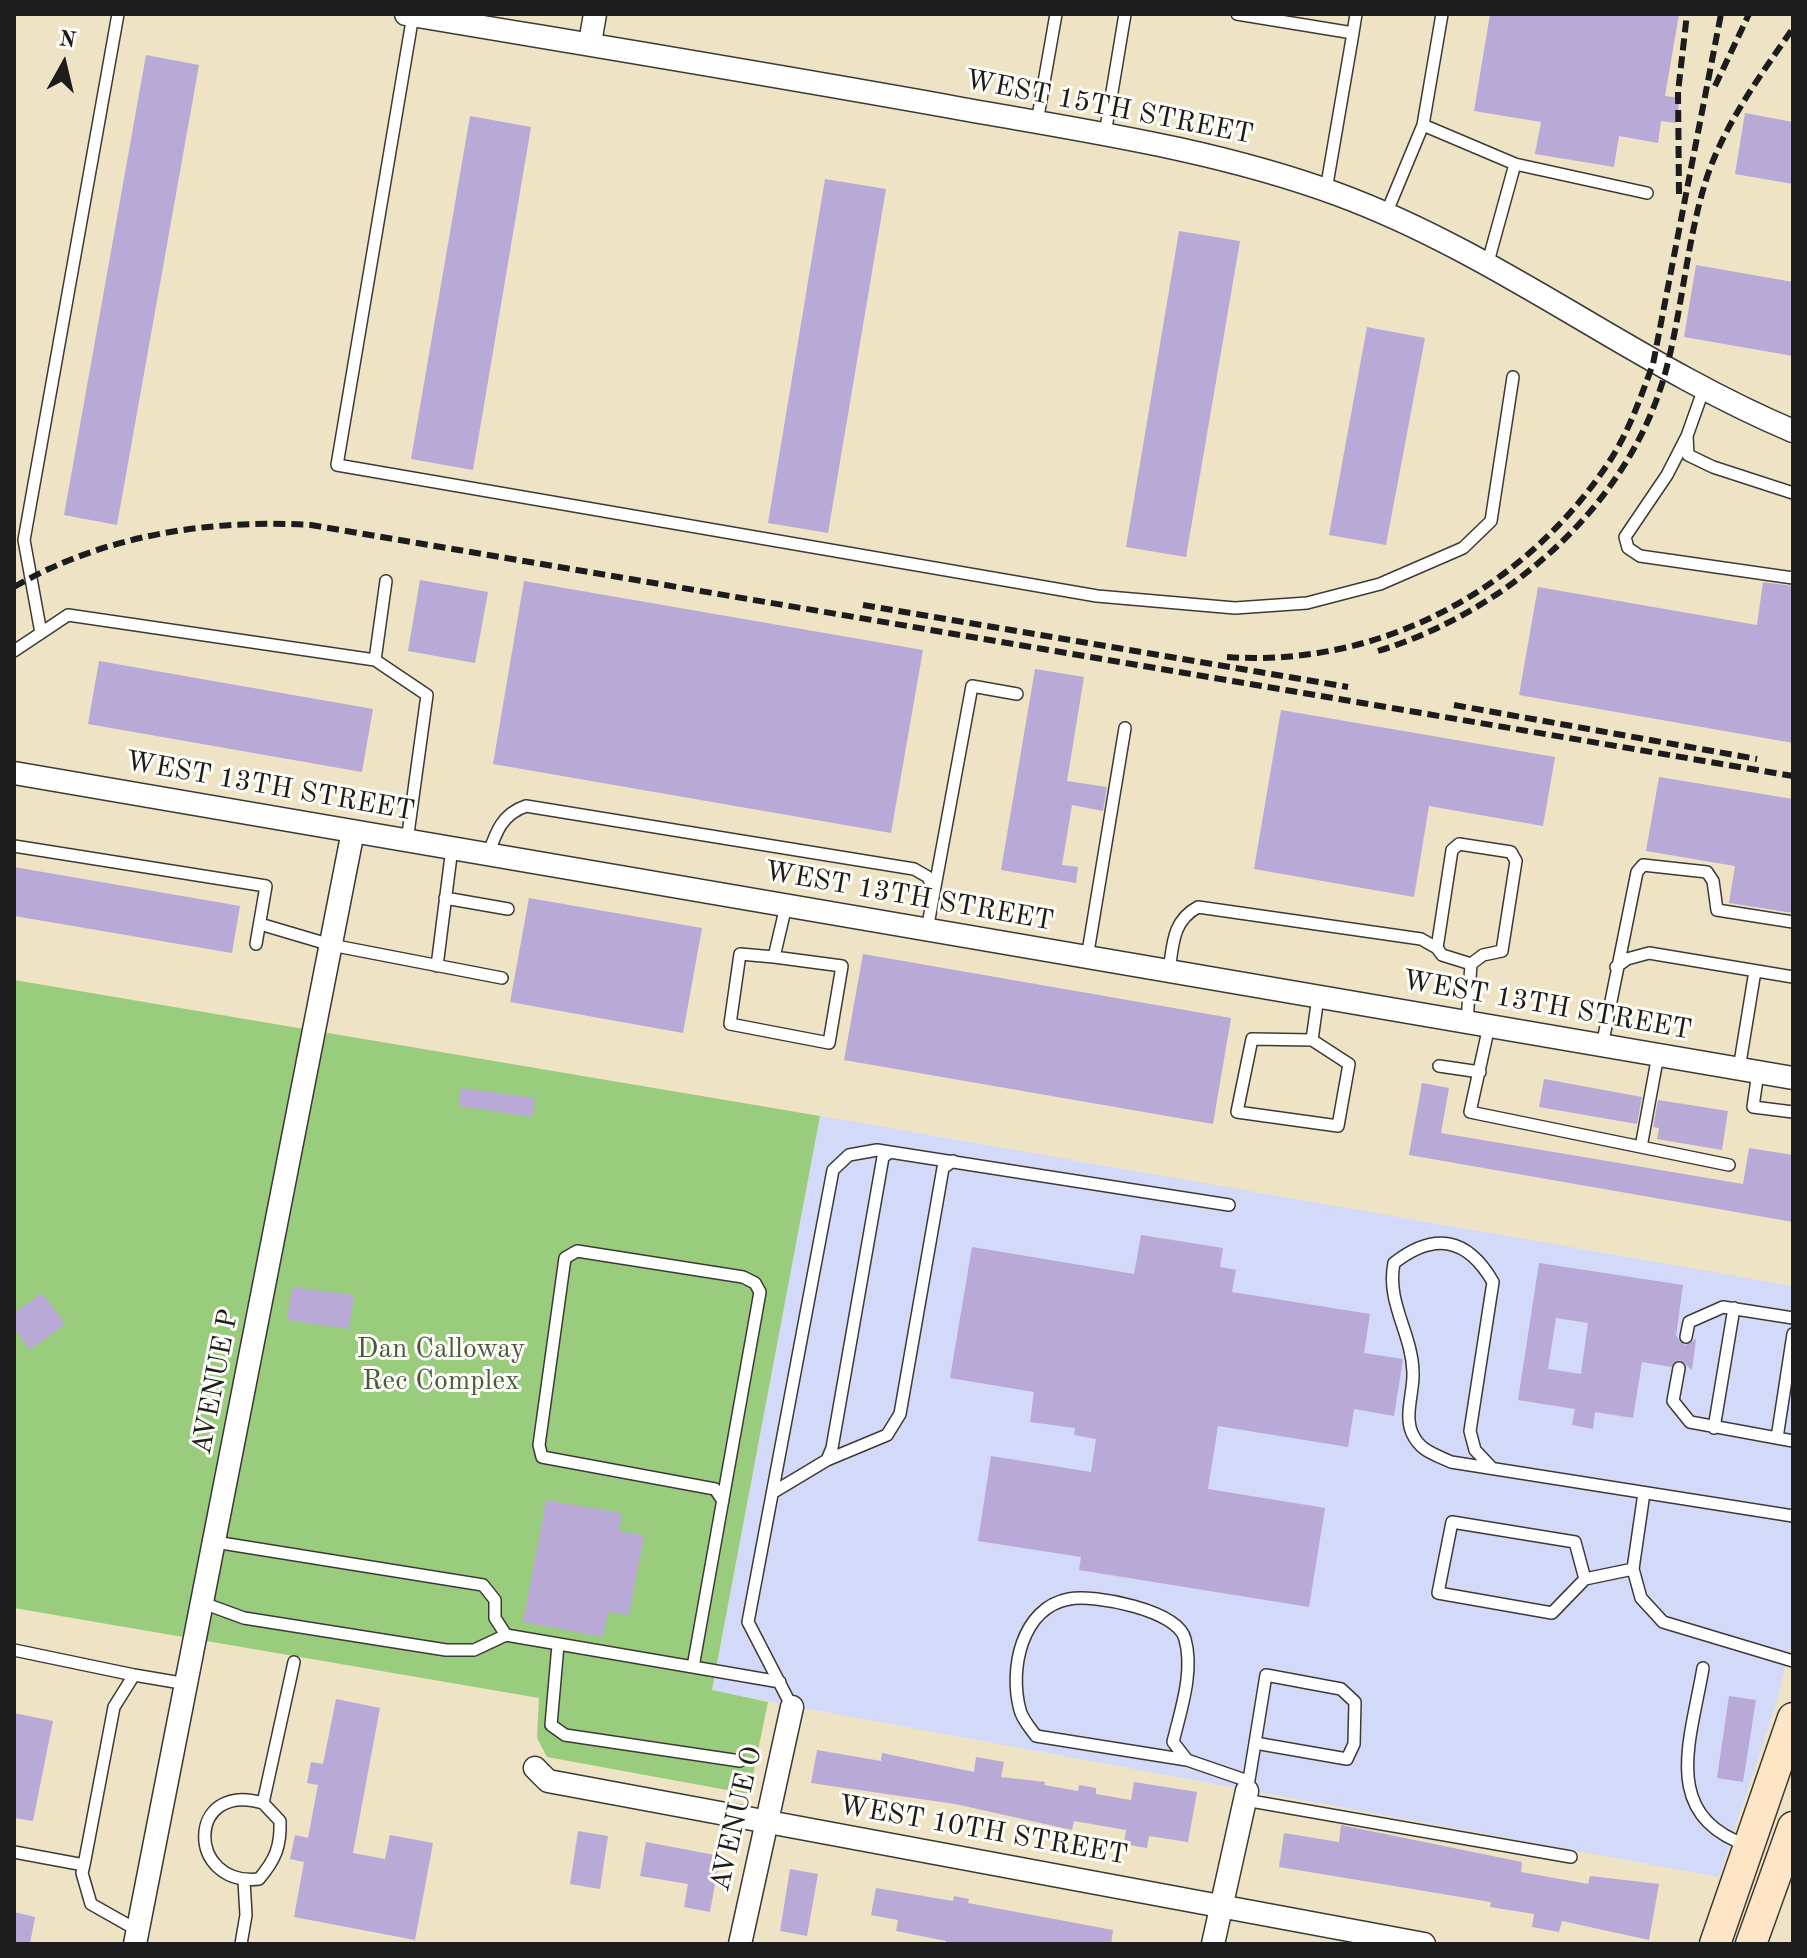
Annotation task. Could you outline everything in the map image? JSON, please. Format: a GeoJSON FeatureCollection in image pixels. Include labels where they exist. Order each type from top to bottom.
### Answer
{"type":"FeatureCollection","features":[{"type":"Feature","properties":{"kind":"main road"},"geometry":{"type":"LineString","coordinates":[[1715,1944],[1793,1718]]}},
{"type":"Feature","properties":{"kind":"main road"},"geometry":{"type":"LineString","coordinates":[[1751,1944],[1793,1827]]}},
{"type":"Feature","properties":{"kind":"street"},"geometry":{"type":"LineString","coordinates":[[590,43],[595,14]]}},
{"type":"Feature","properties":{"kind":"street","name":"WEST 15TH STREET"},"geometry":{"type":"LineString","coordinates":[[409,15],[590,43],[1105,134],[1247,164],[1386,214],[1488,262],[1703,391],[1793,431]]}},
{"type":"Feature","properties":{"kind":"street","name":"WEST 13TH STREET"},"geometry":{"type":"LineString","coordinates":[[14,773],[1793,1078]]}},
{"type":"Feature","properties":{"kind":"street","name":"AVENUE P"},"geometry":{"type":"LineString","coordinates":[[136,1937],[353,831]]}},
{"type":"Feature","properties":{"kind":"street","name":"AVENUE O"},"geometry":{"type":"LineString","coordinates":[[740,1944],[792,1707]]}},
{"type":"Feature","properties":{"kind":"street","name":"WEST 10TH STREET"},"geometry":{"type":"LineString","coordinates":[[535,1768],[548,1781],[1424,1944]]}},
{"type":"Feature","properties":{"kind":"street"},"geometry":{"type":"LineString","coordinates":[[1213,1944],[1247,1791]]}},
{"type":"Feature","properties":{"kind":"lane"},"geometry":{"type":"LineString","coordinates":[[41,633],[24,540],[118,14]]}},
{"type":"Feature","properties":{"kind":"lane"},"geometry":{"type":"LineString","coordinates":[[1037,122],[1056,14]]}},
{"type":"Feature","properties":{"kind":"lane"},"geometry":{"type":"LineString","coordinates":[[1105,134],[1125,14]]}},
{"type":"Feature","properties":{"kind":"lane"},"geometry":{"type":"LineString","coordinates":[[1237,14],[1353,33]]}},
{"type":"Feature","properties":{"kind":"lane"},"geometry":{"type":"LineString","coordinates":[[1326,190],[1356,14]]}},
{"type":"Feature","properties":{"kind":"lane"},"geometry":{"type":"LineString","coordinates":[[1386,214],[1423,125],[1442,14]]}},
{"type":"Feature","properties":{"kind":"lane"},"geometry":{"type":"LineString","coordinates":[[409,15],[337,465],[1097,596],[1235,608],[1307,603],[1380,584],[1463,548],[1491,521],[1513,377]]}},
{"type":"Feature","properties":{"kind":"lane"},"geometry":{"type":"LineString","coordinates":[[1423,125],[1515,164],[1647,193]]}},
{"type":"Feature","properties":{"kind":"lane"},"geometry":{"type":"LineString","coordinates":[[1488,262],[1515,164]]}},
{"type":"Feature","properties":{"kind":"lane"},"geometry":{"type":"LineString","coordinates":[[1703,391],[1687,436],[1667,475],[1625,537],[1628,548],[1640,556],[1793,578]]}},
{"type":"Feature","properties":{"kind":"lane"},"geometry":{"type":"LineString","coordinates":[[1687,436],[1688,455],[1713,467],[1793,493]]}},
{"type":"Feature","properties":{"kind":"lane"},"geometry":{"type":"LineString","coordinates":[[375,660],[386,581]]}},
{"type":"Feature","properties":{"kind":"lane"},"geometry":{"type":"LineString","coordinates":[[14,651],[68,615],[375,660],[427,695],[407,841]]}},
{"type":"Feature","properties":{"kind":"lane"},"geometry":{"type":"LineString","coordinates":[[927,930],[972,686],[1017,694]]}},
{"type":"Feature","properties":{"kind":"lane"},"geometry":{"type":"LineString","coordinates":[[1087,958],[1125,728]]}},
{"type":"Feature","properties":{"kind":"lane"},"geometry":{"type":"LineString","coordinates":[[488,855],[498,827],[511,811],[526,806],[914,869],[928,877],[934,892]]}},
{"type":"Feature","properties":{"kind":"lane"},"geometry":{"type":"LineString","coordinates":[[1437,948],[1452,850],[1459,844],[1511,852],[1516,861],[1502,951],[1483,955],[1471,964]]}},
{"type":"Feature","properties":{"kind":"lane"},"geometry":{"type":"LineString","coordinates":[[14,846],[266,886],[256,944]]}},
{"type":"Feature","properties":{"kind":"lane"},"geometry":{"type":"LineString","coordinates":[[437,966],[452,848]]}},
{"type":"Feature","properties":{"kind":"lane"},"geometry":{"type":"LineString","coordinates":[[1602,1046],[1637,872],[1643,865],[1707,872],[1713,881],[1717,910],[1793,922]]}},
{"type":"Feature","properties":{"kind":"lane"},"geometry":{"type":"LineString","coordinates":[[445,898],[508,909]]}},
{"type":"Feature","properties":{"kind":"lane"},"geometry":{"type":"LineString","coordinates":[[774,957],[786,906]]}},
{"type":"Feature","properties":{"kind":"lane"},"geometry":{"type":"LineString","coordinates":[[1169,971],[1176,928],[1184,915],[1198,907],[1421,939],[1437,948],[1442,955],[1471,964]]}},
{"type":"Feature","properties":{"kind":"lane"},"geometry":{"type":"LineString","coordinates":[[260,924],[331,945],[502,978]]}},
{"type":"Feature","properties":{"kind":"lane"},"geometry":{"type":"LineString","coordinates":[[1616,967],[1627,959],[1649,953],[1793,977]]}},
{"type":"Feature","properties":{"kind":"lane"},"geometry":{"type":"LineString","coordinates":[[740,954],[774,957],[842,966],[829,1043],[730,1024],[740,954]]}},
{"type":"Feature","properties":{"kind":"lane"},"geometry":{"type":"LineString","coordinates":[[1471,964],[1480,1072],[1470,1112],[1729,1165]]}},
{"type":"Feature","properties":{"kind":"lane"},"geometry":{"type":"LineString","coordinates":[[1755,971],[1749,1071],[1753,1107],[1793,1112]]}},
{"type":"Feature","properties":{"kind":"lane"},"geometry":{"type":"LineString","coordinates":[[1312,1040],[1318,997]]}},
{"type":"Feature","properties":{"kind":"lane"},"geometry":{"type":"LineString","coordinates":[[1252,1039],[1312,1040],[1349,1064],[1338,1126],[1237,1112],[1252,1039]]}},
{"type":"Feature","properties":{"kind":"lane"},"geometry":{"type":"LineString","coordinates":[[1641,1147],[1658,1055]]}},
{"type":"Feature","properties":{"kind":"lane"},"geometry":{"type":"LineString","coordinates":[[1439,1066],[1480,1072]]}},
{"type":"Feature","properties":{"kind":"lane"},"geometry":{"type":"LineString","coordinates":[[792,1707],[748,1622],[833,1170],[849,1155],[877,1150],[1229,1205]]}},
{"type":"Feature","properties":{"kind":"lane"},"geometry":{"type":"LineString","coordinates":[[827,1460],[883,1157],[890,1152]]}},
{"type":"Feature","properties":{"kind":"lane"},"geometry":{"type":"LineString","coordinates":[[772,1493],[827,1460],[887,1435],[900,1414],[943,1168],[953,1161]]}},
{"type":"Feature","properties":{"kind":"lane"},"geometry":{"type":"LineString","coordinates":[[1492,1468],[1475,1450],[1470,1431],[1493,1282],[1470,1252],[1447,1243],[1428,1242],[1394,1263],[1390,1284],[1413,1372],[1411,1430],[1421,1449],[1451,1462],[1793,1516]]}},
{"type":"Feature","properties":{"kind":"lane"},"geometry":{"type":"LineString","coordinates":[[693,1667],[723,1501],[760,1292],[755,1283],[743,1277],[577,1251],[565,1258],[539,1445],[542,1457],[715,1489],[723,1501]]}},
{"type":"Feature","properties":{"kind":"lane"},"geometry":{"type":"LineString","coordinates":[[1686,1337],[1689,1322],[1723,1307],[1793,1318]]}},
{"type":"Feature","properties":{"kind":"lane"},"geometry":{"type":"LineString","coordinates":[[1714,1428],[1734,1308]]}},
{"type":"Feature","properties":{"kind":"lane"},"geometry":{"type":"LineString","coordinates":[[1777,1438],[1793,1334]]}},
{"type":"Feature","properties":{"kind":"lane"},"geometry":{"type":"LineString","coordinates":[[1679,1368],[1673,1401],[1690,1422],[1793,1441]]}},
{"type":"Feature","properties":{"kind":"lane"},"geometry":{"type":"LineString","coordinates":[[1644,1493],[1633,1569],[1641,1598],[1663,1622],[1793,1661]]}},
{"type":"Feature","properties":{"kind":"lane"},"geometry":{"type":"LineString","coordinates":[[1585,1579],[1575,1542],[1452,1522],[1438,1593],[1552,1613],[1585,1579],[1633,1569]]}},
{"type":"Feature","properties":{"kind":"lane"},"geometry":{"type":"LineString","coordinates":[[215,1542],[483,1585],[495,1600],[495,1618],[506,1635]]}},
{"type":"Feature","properties":{"kind":"lane"},"geometry":{"type":"LineString","coordinates":[[1187,1760],[1173,1742],[1188,1664],[1185,1635],[1164,1615],[1142,1607],[1070,1598],[1047,1607],[1028,1626],[1017,1666],[1020,1712],[1036,1736],[1187,1760],[1247,1791],[1571,1857]]}},
{"type":"Feature","properties":{"kind":"lane"},"geometry":{"type":"LineString","coordinates":[[203,1603],[244,1618],[446,1650],[474,1650],[506,1635],[780,1682]]}},
{"type":"Feature","properties":{"kind":"lane"},"geometry":{"type":"LineString","coordinates":[[558,1645],[551,1725],[565,1735],[740,1761]]}},
{"type":"Feature","properties":{"kind":"lane"},"geometry":{"type":"LineString","coordinates":[[14,1650],[187,1684]]}},
{"type":"Feature","properties":{"kind":"lane"},"geometry":{"type":"LineString","coordinates":[[263,1803],[294,1662]]}},
{"type":"Feature","properties":{"kind":"lane"},"geometry":{"type":"LineString","coordinates":[[1703,1668],[1688,1759],[1686,1782],[1690,1800],[1710,1827],[1749,1846]]}},
{"type":"Feature","properties":{"kind":"lane"},"geometry":{"type":"LineString","coordinates":[[134,1675],[114,1707],[82,1873],[91,1904],[136,1937]]}},
{"type":"Feature","properties":{"kind":"lane"},"geometry":{"type":"LineString","coordinates":[[1247,1791],[1266,1675],[1341,1689],[1355,1702],[1354,1744],[1347,1759],[1255,1743]]}},
{"type":"Feature","properties":{"kind":"lane"},"geometry":{"type":"LineString","coordinates":[[245,1797],[263,1803],[280,1821],[281,1843],[273,1862],[259,1879],[244,1881],[220,1872],[210,1858],[204,1834],[212,1811],[227,1801],[245,1797]]}},
{"type":"Feature","properties":{"kind":"lane"},"geometry":{"type":"LineString","coordinates":[[14,1852],[84,1865]]}},
{"type":"Feature","properties":{"kind":"lane"},"geometry":{"type":"LineString","coordinates":[[241,1944],[246,1915],[244,1881]]}},
{"type":"Feature","properties":{"kind":"shaded area"},"geometry":{"type":"Polygon","coordinates":[[[820,1116],[1793,1286],[1793,1639],[1775,1707],[1719,1877],[712,1691],[820,1116]]]}},
{"type":"Feature","properties":{"kind":"green space","name":"Dan Calloway Rec Complex"},"geometry":{"type":"Polygon","coordinates":[[[14,980],[820,1116],[712,1690],[768,1702],[749,1794],[547,1757],[537,1738],[539,1698],[14,1608],[14,980]]]}},
{"type":"Feature","properties":{"kind":"building"},"geometry":{"type":"Polygon","coordinates":[[[1490,14],[1679,14],[1665,96],[1680,98],[1676,123],[1661,121],[1658,143],[1619,136],[1614,167],[1535,154],[1541,122],[1474,111],[1490,14]]]}},
{"type":"Feature","properties":{"kind":"building"},"geometry":{"type":"Polygon","coordinates":[[[146,55],[199,65],[117,525],[64,515],[146,55]]]}},
{"type":"Feature","properties":{"kind":"building"},"geometry":{"type":"Polygon","coordinates":[[[1745,113],[1793,122],[1793,184],[1735,174],[1745,113]]]}},
{"type":"Feature","properties":{"kind":"building"},"geometry":{"type":"Polygon","coordinates":[[[470,116],[531,127],[473,470],[411,459],[470,116]]]}},
{"type":"Feature","properties":{"kind":"building"},"geometry":{"type":"Polygon","coordinates":[[[825,179],[886,189],[828,533],[768,523],[825,179]]]}},
{"type":"Feature","properties":{"kind":"building"},"geometry":{"type":"Polygon","coordinates":[[[1179,231],[1240,241],[1186,557],[1126,547],[1179,231]]]}},
{"type":"Feature","properties":{"kind":"building"},"geometry":{"type":"Polygon","coordinates":[[[1696,265],[1793,282],[1793,356],[1684,337],[1696,265]]]}},
{"type":"Feature","properties":{"kind":"building"},"geometry":{"type":"Polygon","coordinates":[[[1367,327],[1425,338],[1386,545],[1329,535],[1367,327]]]}},
{"type":"Feature","properties":{"kind":"building"},"geometry":{"type":"Polygon","coordinates":[[[420,580],[488,592],[475,663],[408,651],[420,580]]]}},
{"type":"Feature","properties":{"kind":"building"},"geometry":{"type":"Polygon","coordinates":[[[524,581],[923,650],[891,833],[493,764],[524,581]]]}},
{"type":"Feature","properties":{"kind":"building"},"geometry":{"type":"Polygon","coordinates":[[[1763,582],[1793,586],[1793,743],[1519,695],[1538,587],[1757,625],[1763,582]]]}},
{"type":"Feature","properties":{"kind":"building"},"geometry":{"type":"Polygon","coordinates":[[[99,661],[373,709],[362,772],[88,724],[99,661]]]}},
{"type":"Feature","properties":{"kind":"building"},"geometry":{"type":"Polygon","coordinates":[[[1035,669],[1084,677],[1067,781],[1107,787],[1103,811],[1072,805],[1062,865],[1078,867],[1076,883],[1001,870],[1035,669]]]}},
{"type":"Feature","properties":{"kind":"building"},"geometry":{"type":"Polygon","coordinates":[[[1281,710],[1555,757],[1543,826],[1429,806],[1414,897],[1254,869],[1281,710]]]}},
{"type":"Feature","properties":{"kind":"building"},"geometry":{"type":"Polygon","coordinates":[[[1659,777],[1793,799],[1793,913],[1729,903],[1735,866],[1646,851],[1659,777]]]}},
{"type":"Feature","properties":{"kind":"building"},"geometry":{"type":"Polygon","coordinates":[[[14,867],[240,906],[232,953],[14,916],[14,867]]]}},
{"type":"Feature","properties":{"kind":"building"},"geometry":{"type":"Polygon","coordinates":[[[529,898],[702,928],[683,1033],[510,1002],[529,898]]]}},
{"type":"Feature","properties":{"kind":"building"},"geometry":{"type":"Polygon","coordinates":[[[863,954],[1231,1018],[1213,1124],[844,1060],[863,954]]]}},
{"type":"Feature","properties":{"kind":"building"},"geometry":{"type":"Polygon","coordinates":[[[1544,1079],[1642,1097],[1637,1124],[1539,1107],[1544,1079]]]}},
{"type":"Feature","properties":{"kind":"building"},"geometry":{"type":"Polygon","coordinates":[[[1422,1083],[1449,1088],[1441,1133],[1743,1184],[1749,1148],[1793,1155],[1793,1222],[1409,1155],[1422,1083]]]}},
{"type":"Feature","properties":{"kind":"building"},"geometry":{"type":"Polygon","coordinates":[[[461,1088],[535,1098],[532,1117],[459,1106],[461,1088]]]}},
{"type":"Feature","properties":{"kind":"building"},"geometry":{"type":"Polygon","coordinates":[[[1658,1100],[1728,1111],[1722,1150],[1657,1139],[1659,1128],[1653,1127],[1658,1100]]]}},
{"type":"Feature","properties":{"kind":"building"},"geometry":{"type":"Polygon","coordinates":[[[1141,1235],[1223,1248],[1220,1267],[1236,1270],[1232,1292],[1370,1314],[1364,1353],[1403,1359],[1394,1416],[1354,1409],[1348,1447],[1218,1426],[1208,1489],[1325,1508],[1309,1607],[1079,1570],[1081,1557],[978,1541],[991,1456],[1091,1472],[1096,1439],[1074,1435],[1075,1428],[1030,1422],[1034,1392],[950,1378],[972,1247],[1134,1274],[1141,1235]]]}},
{"type":"Feature","properties":{"kind":"building"},"geometry":{"type":"Polygon","coordinates":[[[1539,1263],[1683,1285],[1676,1336],[1685,1345],[1696,1339],[1692,1370],[1680,1360],[1671,1367],[1642,1362],[1633,1418],[1595,1412],[1593,1429],[1572,1425],[1575,1409],[1518,1400],[1539,1263]],[[1556,1318],[1548,1369],[1581,1374],[1588,1323],[1556,1318]]]}},
{"type":"Feature","properties":{"kind":"building"},"geometry":{"type":"Polygon","coordinates":[[[292,1287],[354,1295],[349,1329],[287,1320],[292,1287]]]}},
{"type":"Feature","properties":{"kind":"building"},"geometry":{"type":"Polygon","coordinates":[[[42,1293],[65,1324],[30,1350],[14,1328],[14,1313],[42,1293]]]}},
{"type":"Feature","properties":{"kind":"building"},"geometry":{"type":"Polygon","coordinates":[[[546,1500],[622,1513],[619,1531],[644,1535],[629,1615],[608,1612],[603,1637],[523,1622],[546,1500]]]}},
{"type":"Feature","properties":{"kind":"building"},"geometry":{"type":"Polygon","coordinates":[[[1729,1696],[1756,1700],[1743,1782],[1717,1778],[1729,1696]]]}},
{"type":"Feature","properties":{"kind":"building"},"geometry":{"type":"Polygon","coordinates":[[[336,1699],[380,1708],[353,1853],[385,1859],[390,1835],[433,1843],[415,1940],[294,1917],[304,1862],[290,1859],[295,1835],[308,1838],[318,1785],[307,1783],[311,1762],[323,1764],[336,1699]]]}},
{"type":"Feature","properties":{"kind":"building"},"geometry":{"type":"Polygon","coordinates":[[[14,1713],[53,1721],[33,1821],[14,1818],[14,1713]]]}},
{"type":"Feature","properties":{"kind":"building"},"geometry":{"type":"Polygon","coordinates":[[[817,1750],[881,1761],[882,1753],[974,1772],[976,1757],[1004,1762],[1001,1777],[1045,1782],[1044,1785],[1078,1791],[1079,1785],[1096,1788],[1096,1794],[1131,1800],[1134,1782],[1197,1792],[1188,1842],[1149,1836],[1147,1848],[1124,1844],[1126,1830],[1074,1821],[1072,1830],[955,1804],[811,1783],[817,1750]]]}},
{"type":"Feature","properties":{"kind":"building"},"geometry":{"type":"Polygon","coordinates":[[[1341,1825],[1522,1862],[1521,1872],[1588,1884],[1590,1876],[1659,1884],[1649,1940],[1562,1921],[1559,1932],[1532,1927],[1534,1914],[1490,1907],[1491,1902],[1279,1867],[1284,1833],[1339,1842],[1341,1825]]]}},
{"type":"Feature","properties":{"kind":"building"},"geometry":{"type":"Polygon","coordinates":[[[578,1831],[608,1836],[600,1889],[570,1884],[578,1831]]]}},
{"type":"Feature","properties":{"kind":"building"},"geometry":{"type":"Polygon","coordinates":[[[646,1842],[720,1856],[710,1912],[684,1907],[688,1884],[640,1876],[646,1842]]]}},
{"type":"Feature","properties":{"kind":"building"},"geometry":{"type":"Polygon","coordinates":[[[790,1869],[818,1874],[807,1936],[780,1931],[790,1869]]]}},
{"type":"Feature","properties":{"kind":"building"},"geometry":{"type":"Polygon","coordinates":[[[876,1888],[953,1901],[954,1896],[969,1899],[968,1903],[1113,1930],[1111,1944],[945,1944],[946,1941],[896,1931],[898,1920],[871,1915],[876,1888]]]}},
{"type":"Feature","properties":{"kind":"building"},"geometry":{"type":"Polygon","coordinates":[[[14,1912],[35,1917],[30,1944],[14,1944],[14,1912]]]}},
{"type":"Feature","properties":{"kind":"railway"},"geometry":{"type":"LineString","coordinates":[[1679,194],[1678,92],[1687,14]]}},
{"type":"Feature","properties":{"kind":"railway"},"geometry":{"type":"LineString","coordinates":[[1227,657],[1285,657],[1341,649],[1395,633],[1446,610],[1494,581],[1538,545],[1577,505],[1618,448],[1653,364],[1721,14]]}},
{"type":"Feature","properties":{"kind":"railway"},"geometry":{"type":"LineString","coordinates":[[1715,86],[1749,14]]}},
{"type":"Feature","properties":{"kind":"railway"},"geometry":{"type":"LineString","coordinates":[[1378,651],[1426,633],[1473,609],[1517,580],[1557,546],[1593,508],[1624,465],[1649,419],[1666,370],[1695,222],[1708,174],[1735,116],[1793,28]]}},
{"type":"Feature","properties":{"kind":"railway"},"geometry":{"type":"LineString","coordinates":[[14,587],[84,555],[158,534],[234,525],[311,525],[1793,776]]}},
{"type":"Feature","properties":{"kind":"railway"},"geometry":{"type":"LineString","coordinates":[[863,605],[1348,687]]}},
{"type":"Feature","properties":{"kind":"railway"},"geometry":{"type":"LineString","coordinates":[[1454,705],[1757,759]]}}]}
